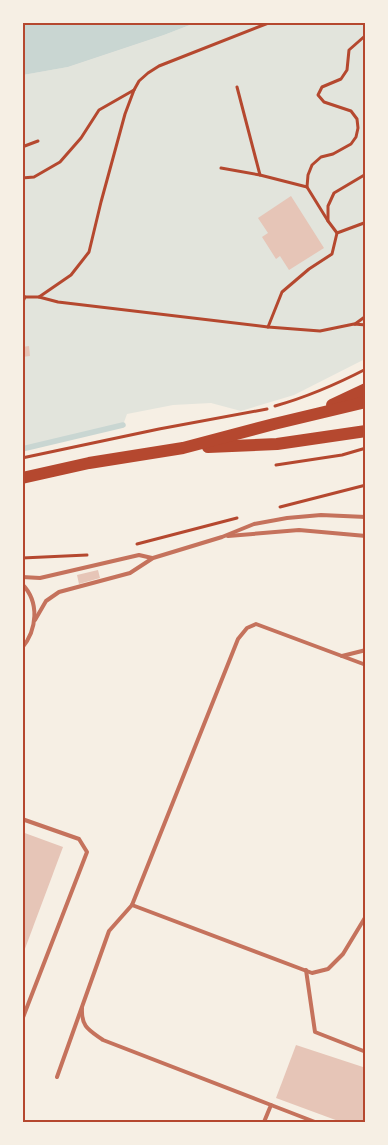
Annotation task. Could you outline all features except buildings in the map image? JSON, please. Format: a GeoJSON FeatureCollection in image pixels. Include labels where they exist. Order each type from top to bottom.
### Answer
{"type":"FeatureCollection","features":[{"type":"Feature","properties":{"kind":"main road"},"geometry":{"type":"LineString","coordinates":[[307,416],[366,389]]}},
{"type":"Feature","properties":{"kind":"main road"},"geometry":{"type":"LineString","coordinates":[[22,478],[89,463],[183,448],[366,402]]}},
{"type":"Feature","properties":{"kind":"main road"},"geometry":{"type":"LineString","coordinates":[[183,448],[276,444],[366,431]]}},
{"type":"Feature","properties":{"kind":"lane"},"geometry":{"type":"LineString","coordinates":[[35,620],[46,601],[59,592],[130,573],[153,558],[222,537],[254,524],[287,518],[321,515],[366,517]]}},
{"type":"Feature","properties":{"kind":"lane"},"geometry":{"type":"LineString","coordinates":[[222,537],[299,530],[366,536]]}},
{"type":"Feature","properties":{"kind":"lane"},"geometry":{"type":"LineString","coordinates":[[22,577],[40,578],[139,555],[153,558]]}},
{"type":"Feature","properties":{"kind":"lane"},"geometry":{"type":"LineString","coordinates":[[22,584],[30,594],[33,602],[35,620],[33,631],[22,654]]}},
{"type":"Feature","properties":{"kind":"lane"},"geometry":{"type":"LineString","coordinates":[[57,1077],[109,931],[132,905],[238,639],[247,628],[256,624],[366,666]]}},
{"type":"Feature","properties":{"kind":"lane"},"geometry":{"type":"LineString","coordinates":[[22,648],[27,643]]}},
{"type":"Feature","properties":{"kind":"lane"},"geometry":{"type":"LineString","coordinates":[[342,656],[366,650]]}},
{"type":"Feature","properties":{"kind":"lane"},"geometry":{"type":"LineString","coordinates":[[22,819],[79,840],[87,852],[22,1020]]}},
{"type":"Feature","properties":{"kind":"lane"},"geometry":{"type":"LineString","coordinates":[[132,905],[312,973],[328,969],[343,954],[366,916]]}},
{"type":"Feature","properties":{"kind":"lane"},"geometry":{"type":"LineString","coordinates":[[306,970],[315,1032],[366,1052]]}},
{"type":"Feature","properties":{"kind":"lane"},"geometry":{"type":"LineString","coordinates":[[83,1003],[82,1019],[90,1031],[103,1040],[315,1122]]}},
{"type":"Feature","properties":{"kind":"lane"},"geometry":{"type":"LineString","coordinates":[[264,1122],[271,1105]]}},
{"type":"Feature","properties":{"kind":"path"},"geometry":{"type":"LineString","coordinates":[[39,296],[71,276],[89,252],[122,123],[139,81],[159,66],[271,22]]}},
{"type":"Feature","properties":{"kind":"path"},"geometry":{"type":"LineString","coordinates":[[337,233],[307,187],[308,175],[312,165],[321,157],[333,154],[351,144],[356,137],[357,119],[350,111],[324,102],[318,95],[322,87],[341,79],[347,70],[349,50],[366,34]]}},
{"type":"Feature","properties":{"kind":"path"},"geometry":{"type":"LineString","coordinates":[[237,87],[260,175]]}},
{"type":"Feature","properties":{"kind":"path"},"geometry":{"type":"LineString","coordinates":[[22,178],[34,177],[60,162],[81,138],[99,110],[134,90]]}},
{"type":"Feature","properties":{"kind":"path"},"geometry":{"type":"LineString","coordinates":[[22,147],[38,141]]}},
{"type":"Feature","properties":{"kind":"path"},"geometry":{"type":"LineString","coordinates":[[221,168],[260,175],[307,187]]}},
{"type":"Feature","properties":{"kind":"path"},"geometry":{"type":"LineString","coordinates":[[328,221],[328,206],[334,193],[366,174]]}},
{"type":"Feature","properties":{"kind":"path"},"geometry":{"type":"LineString","coordinates":[[337,233],[366,224]]}},
{"type":"Feature","properties":{"kind":"path"},"geometry":{"type":"LineString","coordinates":[[268,327],[282,292],[309,269],[332,254],[337,233]]}},
{"type":"Feature","properties":{"kind":"path"},"geometry":{"type":"LineString","coordinates":[[22,304],[24,297],[39,296],[58,302],[268,327],[320,331],[354,324],[366,325]]}},
{"type":"Feature","properties":{"kind":"path"},"geometry":{"type":"LineString","coordinates":[[354,324],[366,316]]}},
{"type":"Feature","properties":{"kind":"path"},"geometry":{"type":"LineString","coordinates":[[22,458],[271,408],[294,401],[345,380],[366,369]]}},
{"type":"Feature","properties":{"kind":"path"},"geometry":{"type":"LineString","coordinates":[[276,465],[342,455],[366,448]]}},
{"type":"Feature","properties":{"kind":"path"},"geometry":{"type":"LineString","coordinates":[[272,509],[366,485]]}},
{"type":"Feature","properties":{"kind":"path"},"geometry":{"type":"LineString","coordinates":[[132,545],[244,516]]}},
{"type":"Feature","properties":{"kind":"path"},"geometry":{"type":"LineString","coordinates":[[22,558],[93,555]]}},
{"type":"Feature","properties":{"kind":"shaded area"},"geometry":{"type":"Polygon","coordinates":[[[23,22],[195,23],[68,67],[23,75],[23,22]]]}},
{"type":"Feature","properties":{"kind":"shaded area"},"geometry":{"type":"Polygon","coordinates":[[[195,23],[365,23],[365,359],[294,395],[241,411],[211,403],[173,405],[127,414],[123,425],[23,449],[23,75],[68,67],[195,23]]]}},
{"type":"Feature","properties":{"kind":"waterway"},"geometry":{"type":"LineString","coordinates":[[22,449],[123,425]]}}]}
